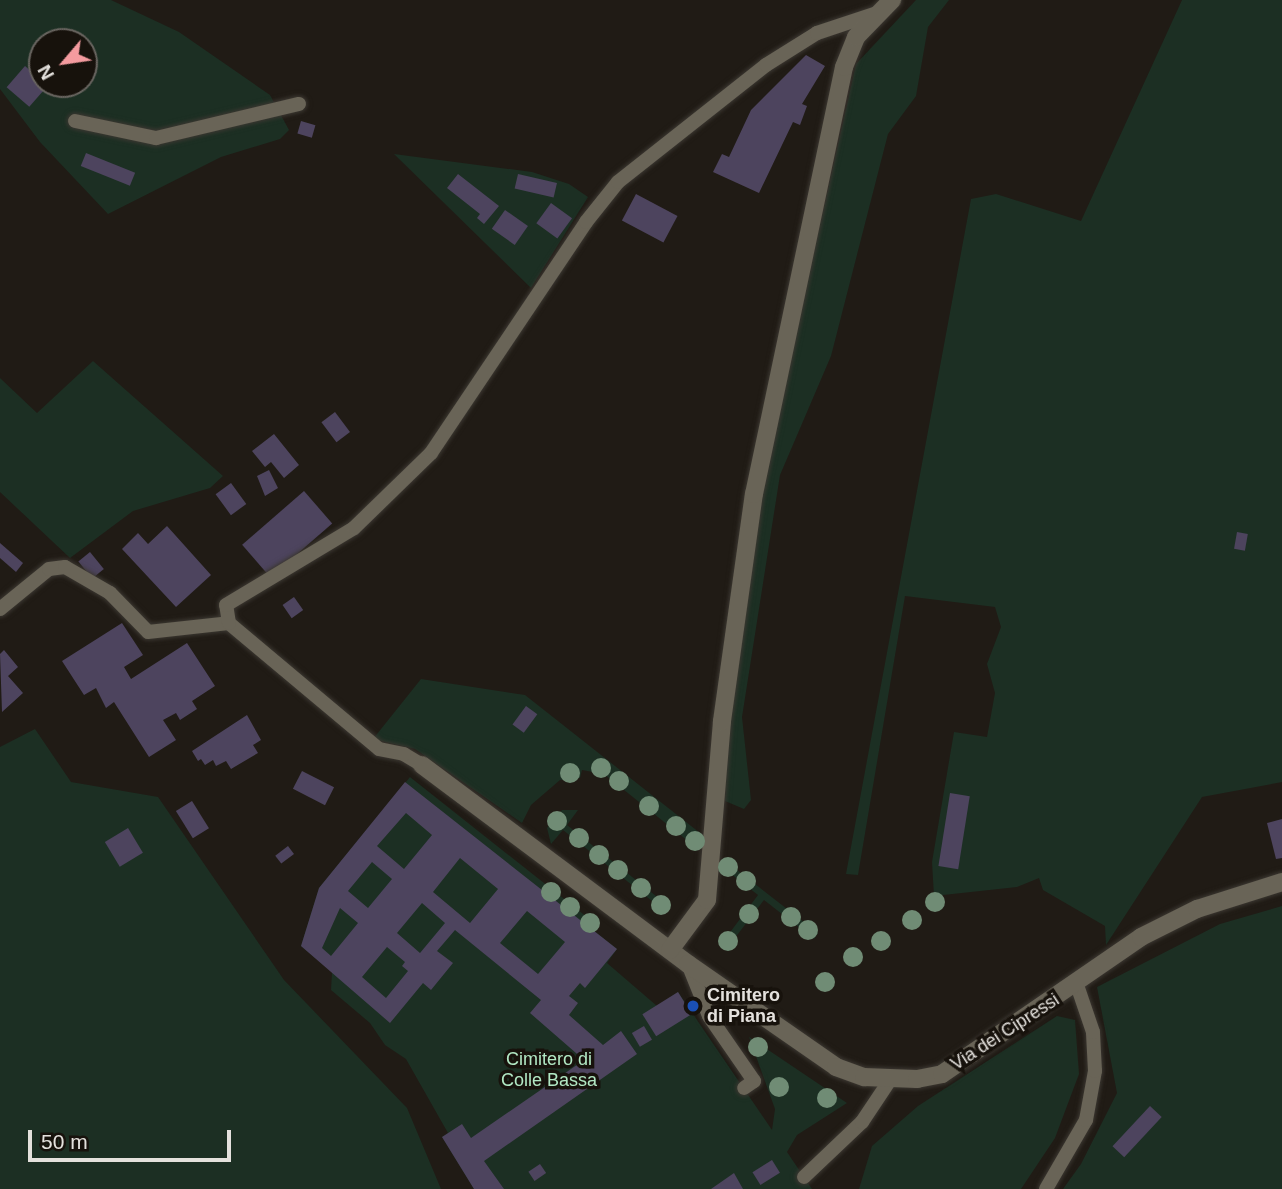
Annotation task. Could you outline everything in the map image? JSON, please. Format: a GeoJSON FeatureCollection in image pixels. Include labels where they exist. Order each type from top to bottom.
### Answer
{"type":"FeatureCollection","features":[{"type":"Feature","properties":{"kind":"street"},"geometry":{"type":"LineString","coordinates":[[670,950],[707,900],[722,722],[754,494],[844,66],[856,37],[886,6]]}},
{"type":"Feature","properties":{"kind":"street","name":"Via dei Cipressi"},"geometry":{"type":"LineString","coordinates":[[422,765],[688,964],[836,1066],[864,1077],[890,1080],[942,1074],[1173,920],[1282,882]]}},
{"type":"Feature","properties":{"kind":"lane"},"geometry":{"type":"LineString","coordinates":[[422,765],[404,754],[379,750],[229,623],[224,612],[226,605],[354,528],[431,453],[586,222],[618,182],[766,65],[817,33],[886,6]]}},
{"type":"Feature","properties":{"kind":"lane"},"geometry":{"type":"LineString","coordinates":[[75,121],[156,138],[299,104]]}},
{"type":"Feature","properties":{"kind":"lane"},"geometry":{"type":"LineString","coordinates":[[0,609],[49,569],[65,567],[110,593],[148,632],[229,623]]}},
{"type":"Feature","properties":{"kind":"lane"},"geometry":{"type":"LineString","coordinates":[[688,964],[709,1016],[754,1081],[744,1088]]}},
{"type":"Feature","properties":{"kind":"lane"},"geometry":{"type":"LineString","coordinates":[[1046,1189],[1086,1120],[1095,1071],[1093,1032],[1077,985]]}},
{"type":"Feature","properties":{"kind":"lane"},"geometry":{"type":"LineString","coordinates":[[803,1177],[862,1122],[890,1080]]}},
{"type":"Feature","properties":{"kind":"green space"},"geometry":{"type":"Polygon","coordinates":[[[0,0],[111,0],[179,32],[270,95],[289,130],[280,139],[221,157],[108,214],[40,142],[0,89],[0,0]]]}},
{"type":"Feature","properties":{"kind":"green space"},"geometry":{"type":"Polygon","coordinates":[[[916,0],[949,0],[928,27],[916,96],[888,134],[831,356],[780,475],[742,717],[751,800],[744,809],[725,801],[728,722],[761,489],[856,64],[916,0]]]}},
{"type":"Feature","properties":{"kind":"green space"},"geometry":{"type":"Polygon","coordinates":[[[1182,0],[1282,0],[1282,782],[1202,797],[1106,945],[1105,926],[1043,890],[1039,878],[1017,887],[934,896],[932,862],[954,732],[987,737],[995,693],[987,664],[1001,627],[995,607],[905,596],[858,875],[846,874],[971,199],[996,194],[1081,221],[1182,0]]]}},
{"type":"Feature","properties":{"kind":"green space"},"geometry":{"type":"Polygon","coordinates":[[[394,154],[532,172],[569,184],[588,197],[531,288],[394,154]]]}},
{"type":"Feature","properties":{"kind":"green space"},"geometry":{"type":"Polygon","coordinates":[[[93,361],[223,476],[210,488],[133,511],[70,558],[0,492],[0,378],[37,413],[93,361]]]}},
{"type":"Feature","properties":{"kind":"green space"},"geometry":{"type":"Polygon","coordinates":[[[421,679],[525,695],[700,833],[698,849],[604,774],[582,770],[580,778],[560,780],[531,805],[522,823],[415,749],[373,739],[421,679]]]}},
{"type":"Feature","properties":{"kind":"green space"},"geometry":{"type":"Polygon","coordinates":[[[35,729],[71,782],[158,797],[284,980],[407,1108],[441,1189],[0,1189],[0,747],[35,729]]]}},
{"type":"Feature","properties":{"kind":"green space","name":"Cimitero di Colle Bassa"},"geometry":{"type":"Polygon","coordinates":[[[410,777],[597,925],[593,930],[617,949],[607,963],[657,1006],[678,992],[772,1130],[775,1109],[749,1037],[847,1103],[797,1135],[787,1152],[812,1189],[474,1189],[442,1137],[448,1133],[406,1059],[385,1045],[370,1023],[331,990],[332,972],[301,946],[319,888],[410,777]]]}},
{"type":"Feature","properties":{"kind":"green space"},"geometry":{"type":"Polygon","coordinates":[[[562,810],[578,810],[567,825],[666,904],[662,909],[563,830],[551,844],[547,828],[562,810]]]}},
{"type":"Feature","properties":{"kind":"green space"},"geometry":{"type":"Polygon","coordinates":[[[723,859],[818,933],[814,939],[764,900],[728,947],[722,943],[758,895],[721,866],[723,859]]]}},
{"type":"Feature","properties":{"kind":"green space"},"geometry":{"type":"Polygon","coordinates":[[[1282,906],[1282,1189],[1063,1189],[1081,1164],[1117,1093],[1097,987],[1220,924],[1282,906]]]}},
{"type":"Feature","properties":{"kind":"green space"},"geometry":{"type":"Polygon","coordinates":[[[1057,1016],[1075,1020],[1079,1074],[1055,1138],[1021,1189],[859,1189],[872,1146],[918,1106],[1057,1016]]]}},
{"type":"Feature","properties":{"kind":"building"},"geometry":{"type":"Polygon","coordinates":[[[806,55],[825,66],[802,104],[807,106],[800,125],[793,122],[759,193],[713,172],[722,154],[729,157],[751,110],[806,55]]]}},
{"type":"Feature","properties":{"kind":"building"},"geometry":{"type":"Polygon","coordinates":[[[25,66],[28,69],[28,98],[37,98],[29,107],[7,87],[25,66]]]}},
{"type":"Feature","properties":{"kind":"building"},"geometry":{"type":"Polygon","coordinates":[[[301,121],[315,125],[312,138],[297,133],[301,121]]]}},
{"type":"Feature","properties":{"kind":"building"},"geometry":{"type":"Polygon","coordinates":[[[86,153],[135,173],[130,186],[81,166],[86,153]]]}},
{"type":"Feature","properties":{"kind":"building"},"geometry":{"type":"Polygon","coordinates":[[[458,174],[499,206],[484,224],[477,218],[480,214],[447,188],[458,174]]]}},
{"type":"Feature","properties":{"kind":"building"},"geometry":{"type":"Polygon","coordinates":[[[518,174],[557,183],[554,198],[515,189],[518,174]]]}},
{"type":"Feature","properties":{"kind":"building"},"geometry":{"type":"Polygon","coordinates":[[[636,194],[677,216],[663,243],[622,220],[636,194]]]}},
{"type":"Feature","properties":{"kind":"building"},"geometry":{"type":"Polygon","coordinates":[[[551,203],[572,218],[557,239],[536,223],[551,203]]]}},
{"type":"Feature","properties":{"kind":"building"},"geometry":{"type":"Polygon","coordinates":[[[505,210],[528,226],[515,245],[492,229],[505,210]]]}},
{"type":"Feature","properties":{"kind":"building"},"geometry":{"type":"Polygon","coordinates":[[[335,412],[350,432],[336,442],[321,422],[335,412]]]}},
{"type":"Feature","properties":{"kind":"building"},"geometry":{"type":"Polygon","coordinates":[[[274,434],[299,465],[284,478],[271,462],[265,467],[252,451],[274,434]]]}},
{"type":"Feature","properties":{"kind":"building"},"geometry":{"type":"Polygon","coordinates":[[[269,470],[278,488],[265,496],[257,476],[269,470]]]}},
{"type":"Feature","properties":{"kind":"building"},"geometry":{"type":"Polygon","coordinates":[[[231,483],[246,504],[231,515],[216,494],[231,483]]]}},
{"type":"Feature","properties":{"kind":"building"},"geometry":{"type":"Polygon","coordinates":[[[304,491],[332,523],[270,577],[242,545],[304,491]]]}},
{"type":"Feature","properties":{"kind":"building"},"geometry":{"type":"Polygon","coordinates":[[[167,526],[211,575],[176,607],[122,549],[138,533],[148,544],[167,526]]]}},
{"type":"Feature","properties":{"kind":"building"},"geometry":{"type":"Polygon","coordinates":[[[1237,532],[1248,534],[1245,551],[1234,549],[1237,532]]]}},
{"type":"Feature","properties":{"kind":"building"},"geometry":{"type":"Polygon","coordinates":[[[0,543],[23,563],[16,572],[0,558],[0,543]]]}},
{"type":"Feature","properties":{"kind":"building"},"geometry":{"type":"Polygon","coordinates":[[[90,552],[104,569],[92,579],[78,561],[90,552]]]}},
{"type":"Feature","properties":{"kind":"building"},"geometry":{"type":"Polygon","coordinates":[[[294,597],[303,610],[292,618],[283,605],[294,597]]]}},
{"type":"Feature","properties":{"kind":"building"},"geometry":{"type":"Polygon","coordinates":[[[122,623],[143,655],[124,667],[131,679],[187,643],[215,686],[192,701],[197,709],[180,720],[176,713],[163,720],[176,740],[149,757],[114,702],[106,708],[96,688],[84,695],[62,661],[122,623]]]}},
{"type":"Feature","properties":{"kind":"building"},"geometry":{"type":"Polygon","coordinates":[[[4,650],[18,667],[8,676],[23,693],[2,712],[0,654],[4,650]]]}},
{"type":"Feature","properties":{"kind":"building"},"geometry":{"type":"Polygon","coordinates":[[[526,706],[537,714],[524,733],[512,725],[526,706]]]}},
{"type":"Feature","properties":{"kind":"building"},"geometry":{"type":"Polygon","coordinates":[[[247,715],[261,740],[253,745],[258,753],[231,769],[226,761],[216,766],[213,760],[205,765],[201,759],[198,761],[192,751],[247,715]]]}},
{"type":"Feature","properties":{"kind":"building"},"geometry":{"type":"Polygon","coordinates":[[[302,771],[334,787],[325,805],[293,789],[302,771]]]}},
{"type":"Feature","properties":{"kind":"building"},"geometry":{"type":"Polygon","coordinates":[[[405,782],[617,949],[585,988],[580,983],[569,996],[578,1003],[569,1015],[603,1045],[621,1031],[637,1054],[484,1161],[504,1189],[474,1189],[442,1137],[462,1124],[471,1138],[584,1060],[530,1013],[541,1000],[455,930],[437,951],[453,963],[431,990],[423,983],[390,1023],[301,946],[319,888],[405,782]],[[406,813],[377,846],[404,869],[432,835],[406,813]],[[460,858],[433,892],[470,923],[498,889],[460,858]],[[372,862],[348,891],[368,908],[392,879],[372,862]],[[422,903],[397,933],[420,953],[445,923],[422,903]],[[340,908],[322,948],[331,956],[358,923],[340,908]],[[527,911],[500,943],[538,974],[565,942],[527,911]],[[387,947],[362,977],[386,998],[408,971],[402,966],[405,962],[387,947]]]}},
{"type":"Feature","properties":{"kind":"building"},"geometry":{"type":"Polygon","coordinates":[[[950,793],[970,796],[958,869],[938,866],[950,793]]]}},
{"type":"Feature","properties":{"kind":"building"},"geometry":{"type":"Polygon","coordinates":[[[192,801],[209,828],[193,838],[176,811],[192,801]]]}},
{"type":"Feature","properties":{"kind":"building"},"geometry":{"type":"Polygon","coordinates":[[[1282,819],[1282,858],[1276,859],[1267,823],[1282,819]]]}},
{"type":"Feature","properties":{"kind":"building"},"geometry":{"type":"Polygon","coordinates":[[[128,828],[143,853],[120,867],[105,842],[128,828]]]}},
{"type":"Feature","properties":{"kind":"building"},"geometry":{"type":"Polygon","coordinates":[[[288,846],[294,854],[281,864],[275,856],[288,846]]]}},
{"type":"Feature","properties":{"kind":"building"},"geometry":{"type":"Polygon","coordinates":[[[678,992],[692,1014],[656,1036],[642,1014],[678,992]]]}},
{"type":"Feature","properties":{"kind":"building"},"geometry":{"type":"Polygon","coordinates":[[[644,1026],[652,1040],[640,1047],[632,1033],[644,1026]]]}},
{"type":"Feature","properties":{"kind":"building"},"geometry":{"type":"Polygon","coordinates":[[[1150,1106],[1162,1117],[1124,1157],[1112,1146],[1150,1106]]]}},
{"type":"Feature","properties":{"kind":"building"},"geometry":{"type":"Polygon","coordinates":[[[772,1160],[780,1173],[760,1185],[752,1172],[772,1160]]]}},
{"type":"Feature","properties":{"kind":"building"},"geometry":{"type":"Polygon","coordinates":[[[540,1164],[546,1173],[535,1181],[528,1172],[540,1164]]]}},
{"type":"Feature","properties":{"kind":"building"},"geometry":{"type":"Polygon","coordinates":[[[734,1173],[743,1189],[711,1189],[734,1173]]]}},
{"type":"Feature","properties":{"kind":"place","name":"Cimitero di Piana"},"geometry":{"type":"Point","coordinates":[693,1006]}}]}
